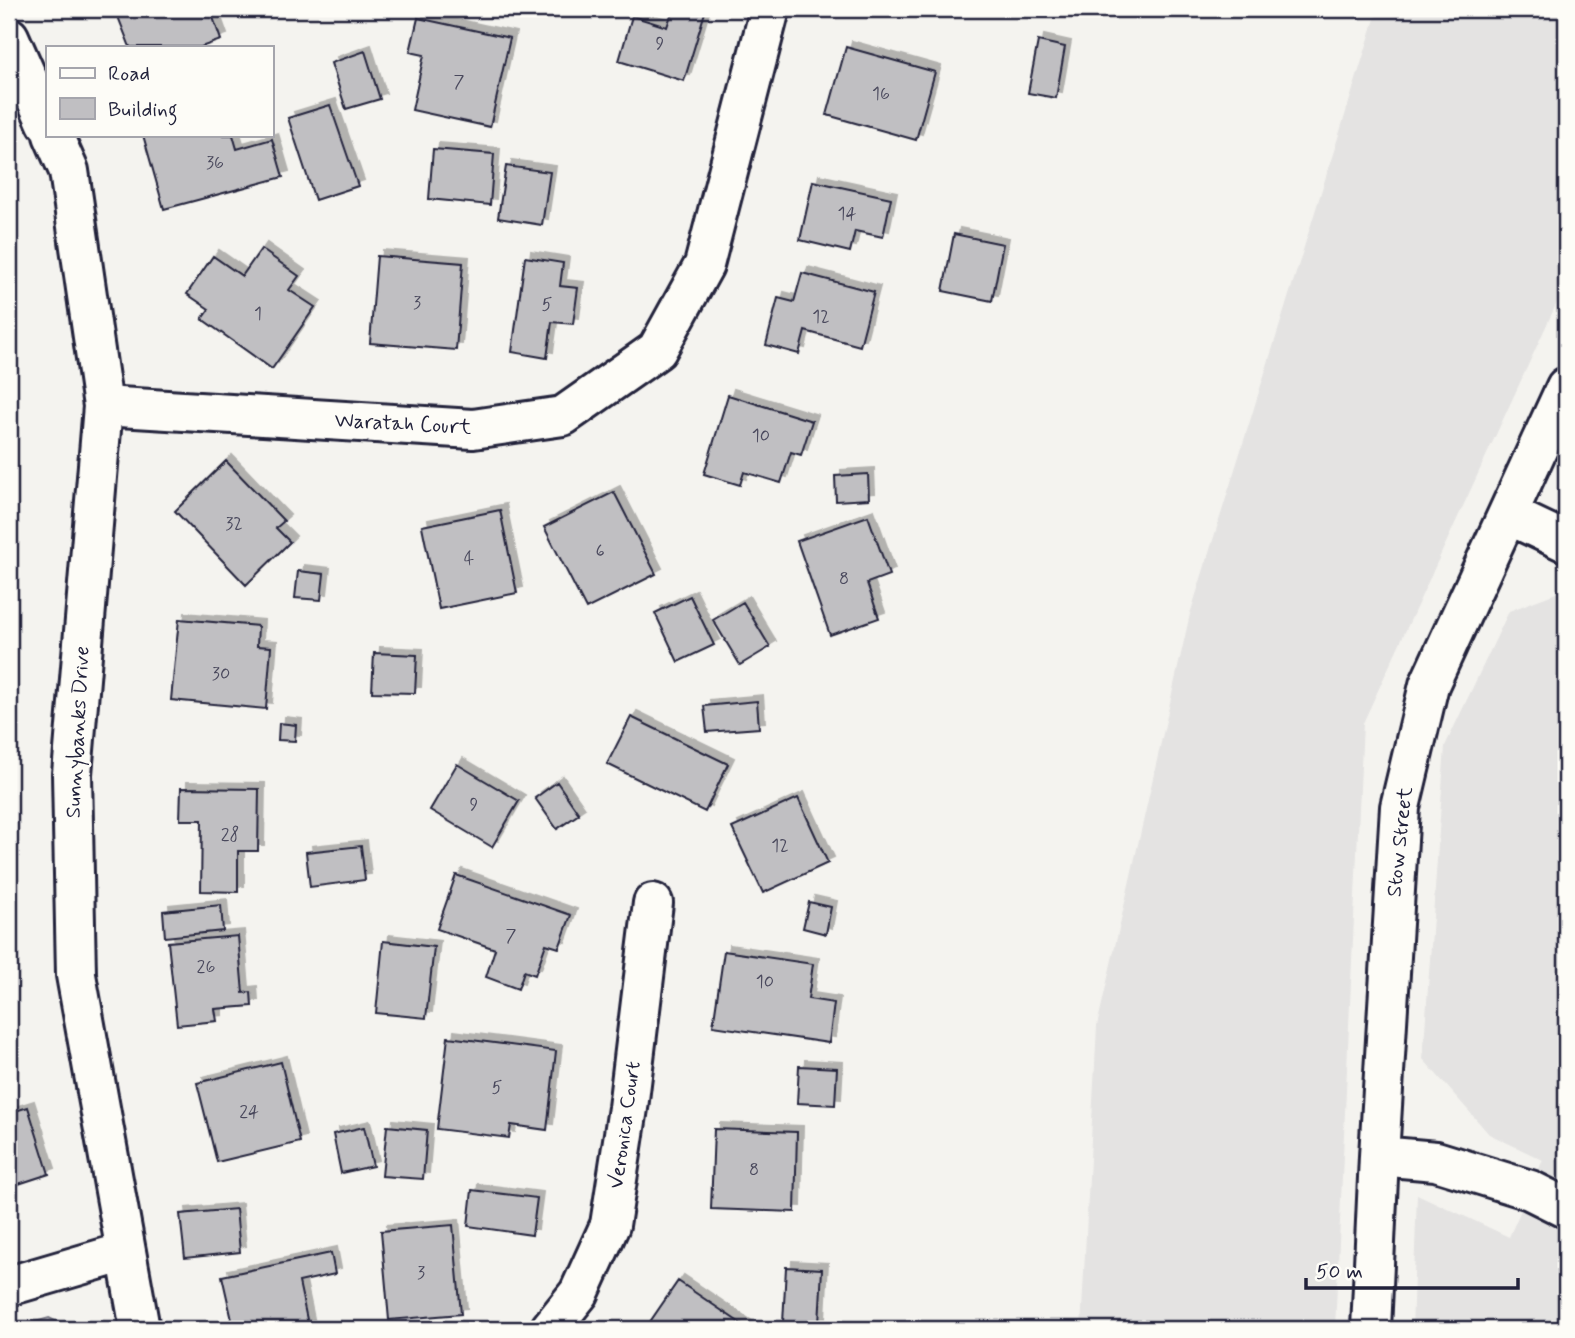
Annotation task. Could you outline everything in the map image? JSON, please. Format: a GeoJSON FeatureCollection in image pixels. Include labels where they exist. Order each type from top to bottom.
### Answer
{"type":"FeatureCollection","features":[{"type":"Feature","properties":{"kind":"street","name":"Waratah Court"},"geometry":{"type":"LineString","coordinates":[[103,405],[473,429],[563,416],[657,350],[704,265],[770,9]]}},
{"type":"Feature","properties":{"kind":"street"},"geometry":{"type":"LineString","coordinates":[[9,37],[46,121]]}},
{"type":"Feature","properties":{"kind":"street","name":"Sunnybanks Drive"},"geometry":{"type":"LineString","coordinates":[[53,136],[69,171],[103,405],[72,774],[76,975],[140,1329]]}},
{"type":"Feature","properties":{"kind":"street","name":"Stow Street"},"geometry":{"type":"LineString","coordinates":[[1371,1329],[1400,807],[1429,685],[1566,387]]}},
{"type":"Feature","properties":{"kind":"street"},"geometry":{"type":"LineString","coordinates":[[1508,515],[1566,542]]}},
{"type":"Feature","properties":{"kind":"street","name":"Veronica Court"},"geometry":{"type":"LineString","coordinates":[[550,1329],[579,1293],[610,1224],[628,1108],[653,904]]}},
{"type":"Feature","properties":{"kind":"street"},"geometry":{"type":"LineString","coordinates":[[1379,1156],[1436,1161],[1530,1190],[1566,1208]]}},
{"type":"Feature","properties":{"kind":"street"},"geometry":{"type":"LineString","coordinates":[[9,1286],[125,1252]]}},
{"type":"Feature","properties":{"kind":"shaded area"},"geometry":{"type":"Polygon","coordinates":[[[1378,9],[1566,9],[1566,283],[1363,723],[1335,1329],[1081,1329],[1097,1026],[1190,614],[1378,9]]]}},
{"type":"Feature","properties":{"kind":"shaded area"},"geometry":{"type":"Polygon","coordinates":[[[1564,590],[1566,1329],[1412,1329],[1417,1194],[1509,1237],[1543,1160],[1489,1134],[1423,1059],[1445,746],[1509,611],[1564,590]]]}},
{"type":"Feature","properties":{"kind":"shaded area"},"geometry":{"type":"Polygon","coordinates":[[[49,1318],[71,1329],[11,1329],[49,1318]]]}},
{"type":"Feature","properties":{"kind":"building"},"geometry":{"type":"Polygon","coordinates":[[[115,9],[210,9],[221,40],[204,46],[130,46],[115,9]]]}},
{"type":"Feature","properties":{"kind":"building"},"geometry":{"type":"Polygon","coordinates":[[[673,9],[706,9],[684,81],[619,61],[632,16],[667,27],[673,9]]]}},
{"type":"Feature","properties":{"kind":"building"},"geometry":{"type":"Polygon","coordinates":[[[907,9],[972,9],[972,13],[907,9]]]}},
{"type":"Feature","properties":{"kind":"building"},"geometry":{"type":"Polygon","coordinates":[[[418,18],[510,38],[490,127],[412,110],[424,55],[410,52],[418,18]]]}},
{"type":"Feature","properties":{"kind":"building"},"geometry":{"type":"Polygon","coordinates":[[[1038,41],[1065,47],[1056,98],[1028,93],[1038,41]]]}},
{"type":"Feature","properties":{"kind":"building"},"geometry":{"type":"Polygon","coordinates":[[[846,47],[935,72],[916,140],[827,115],[846,47]]]}},
{"type":"Feature","properties":{"kind":"building"},"geometry":{"type":"Polygon","coordinates":[[[365,51],[380,99],[346,109],[331,63],[365,51]]]}},
{"type":"Feature","properties":{"kind":"building"},"geometry":{"type":"Polygon","coordinates":[[[330,105],[358,186],[315,200],[288,118],[330,105]]]}},
{"type":"Feature","properties":{"kind":"building"},"geometry":{"type":"Polygon","coordinates":[[[143,136],[233,136],[237,149],[272,139],[283,177],[164,209],[143,136]]]}},
{"type":"Feature","properties":{"kind":"building"},"geometry":{"type":"Polygon","coordinates":[[[433,149],[494,154],[490,205],[429,199],[433,149]]]}},
{"type":"Feature","properties":{"kind":"building"},"geometry":{"type":"Polygon","coordinates":[[[506,166],[550,172],[542,225],[498,218],[506,166]]]}},
{"type":"Feature","properties":{"kind":"building"},"geometry":{"type":"Polygon","coordinates":[[[813,181],[891,198],[883,237],[855,231],[850,252],[800,240],[813,181]]]}},
{"type":"Feature","properties":{"kind":"building"},"geometry":{"type":"Polygon","coordinates":[[[954,234],[1003,244],[992,301],[943,291],[954,234]]]}},
{"type":"Feature","properties":{"kind":"building"},"geometry":{"type":"Polygon","coordinates":[[[261,249],[299,276],[289,290],[315,307],[272,369],[202,319],[209,309],[187,294],[213,256],[242,276],[261,249]]]}},
{"type":"Feature","properties":{"kind":"building"},"geometry":{"type":"Polygon","coordinates":[[[377,256],[463,263],[456,350],[370,343],[377,256]]]}},
{"type":"Feature","properties":{"kind":"building"},"geometry":{"type":"Polygon","coordinates":[[[525,257],[563,263],[560,286],[578,288],[573,324],[552,322],[547,358],[512,352],[525,257]]]}},
{"type":"Feature","properties":{"kind":"building"},"geometry":{"type":"Polygon","coordinates":[[[802,273],[874,292],[860,346],[805,331],[799,354],[766,345],[778,298],[794,302],[802,273]]]}},
{"type":"Feature","properties":{"kind":"building"},"geometry":{"type":"Polygon","coordinates":[[[728,395],[812,421],[801,455],[791,452],[781,483],[744,472],[740,485],[704,474],[728,395]]]}},
{"type":"Feature","properties":{"kind":"building"},"geometry":{"type":"Polygon","coordinates":[[[226,461],[284,521],[276,528],[290,542],[246,585],[175,511],[226,461]]]}},
{"type":"Feature","properties":{"kind":"building"},"geometry":{"type":"Polygon","coordinates":[[[868,474],[869,499],[836,501],[835,476],[868,474]]]}},
{"type":"Feature","properties":{"kind":"building"},"geometry":{"type":"Polygon","coordinates":[[[614,492],[656,574],[586,609],[544,527],[614,492]]]}},
{"type":"Feature","properties":{"kind":"building"},"geometry":{"type":"Polygon","coordinates":[[[500,510],[517,593],[439,609],[422,526],[500,510]]]}},
{"type":"Feature","properties":{"kind":"building"},"geometry":{"type":"Polygon","coordinates":[[[868,516],[889,575],[867,583],[879,618],[830,635],[797,541],[868,516]]]}},
{"type":"Feature","properties":{"kind":"building"},"geometry":{"type":"Polygon","coordinates":[[[298,571],[324,574],[321,600],[295,598],[298,571]]]}},
{"type":"Feature","properties":{"kind":"building"},"geometry":{"type":"Polygon","coordinates":[[[690,596],[714,645],[678,662],[655,613],[690,596]]]}},
{"type":"Feature","properties":{"kind":"building"},"geometry":{"type":"Polygon","coordinates":[[[743,602],[770,647],[740,665],[713,620],[743,602]]]}},
{"type":"Feature","properties":{"kind":"building"},"geometry":{"type":"Polygon","coordinates":[[[179,619],[258,626],[257,646],[271,647],[266,709],[171,700],[179,619]]]}},
{"type":"Feature","properties":{"kind":"building"},"geometry":{"type":"Polygon","coordinates":[[[374,653],[417,655],[415,693],[372,692],[374,653]]]}},
{"type":"Feature","properties":{"kind":"building"},"geometry":{"type":"Polygon","coordinates":[[[757,701],[759,728],[707,732],[704,706],[757,701]]]}},
{"type":"Feature","properties":{"kind":"building"},"geometry":{"type":"Polygon","coordinates":[[[631,717],[728,764],[705,812],[607,764],[631,717]]]}},
{"type":"Feature","properties":{"kind":"building"},"geometry":{"type":"Polygon","coordinates":[[[279,723],[296,725],[295,741],[278,740],[279,723]]]}},
{"type":"Feature","properties":{"kind":"building"},"geometry":{"type":"Polygon","coordinates":[[[457,764],[519,801],[492,847],[430,810],[457,764]]]}},
{"type":"Feature","properties":{"kind":"building"},"geometry":{"type":"Polygon","coordinates":[[[557,782],[579,814],[557,829],[535,798],[557,782]]]}},
{"type":"Feature","properties":{"kind":"building"},"geometry":{"type":"Polygon","coordinates":[[[181,788],[259,789],[258,851],[238,851],[238,892],[201,891],[202,820],[180,820],[181,788]]]}},
{"type":"Feature","properties":{"kind":"building"},"geometry":{"type":"Polygon","coordinates":[[[798,798],[828,863],[763,893],[732,828],[798,798]]]}},
{"type":"Feature","properties":{"kind":"building"},"geometry":{"type":"Polygon","coordinates":[[[361,846],[365,880],[310,887],[306,852],[361,846]]]}},
{"type":"Feature","properties":{"kind":"building"},"geometry":{"type":"Polygon","coordinates":[[[456,875],[571,915],[559,948],[546,944],[535,975],[524,971],[518,989],[486,977],[495,949],[437,929],[456,875]]]}},
{"type":"Feature","properties":{"kind":"building"},"geometry":{"type":"Polygon","coordinates":[[[809,902],[831,907],[826,934],[803,928],[809,902]]]}},
{"type":"Feature","properties":{"kind":"building"},"geometry":{"type":"Polygon","coordinates":[[[221,905],[223,931],[165,937],[163,911],[221,905]]]}},
{"type":"Feature","properties":{"kind":"building"},"geometry":{"type":"Polygon","coordinates":[[[238,936],[243,993],[251,992],[252,1006],[215,1009],[217,1021],[177,1025],[168,942],[238,936]]]}},
{"type":"Feature","properties":{"kind":"building"},"geometry":{"type":"Polygon","coordinates":[[[383,941],[434,947],[426,1018],[376,1013],[383,941]]]}},
{"type":"Feature","properties":{"kind":"building"},"geometry":{"type":"Polygon","coordinates":[[[724,951],[813,964],[808,999],[834,1003],[829,1043],[713,1026],[724,951]]]}},
{"type":"Feature","properties":{"kind":"building"},"geometry":{"type":"Polygon","coordinates":[[[448,1037],[556,1051],[547,1130],[511,1125],[509,1138],[437,1129],[448,1037]]]}},
{"type":"Feature","properties":{"kind":"building"},"geometry":{"type":"Polygon","coordinates":[[[281,1062],[300,1142],[217,1162],[197,1083],[281,1062]]]}},
{"type":"Feature","properties":{"kind":"building"},"geometry":{"type":"Polygon","coordinates":[[[799,1066],[837,1068],[835,1105],[797,1103],[799,1066]]]}},
{"type":"Feature","properties":{"kind":"building"},"geometry":{"type":"Polygon","coordinates":[[[28,1107],[49,1174],[9,1187],[9,1113],[28,1107]]]}},
{"type":"Feature","properties":{"kind":"building"},"geometry":{"type":"Polygon","coordinates":[[[387,1126],[427,1130],[423,1179],[382,1176],[387,1126]]]}},
{"type":"Feature","properties":{"kind":"building"},"geometry":{"type":"Polygon","coordinates":[[[364,1127],[373,1166],[341,1173],[333,1134],[364,1127]]]}},
{"type":"Feature","properties":{"kind":"building"},"geometry":{"type":"Polygon","coordinates":[[[714,1129],[797,1132],[795,1212],[711,1209],[714,1129]]]}},
{"type":"Feature","properties":{"kind":"building"},"geometry":{"type":"Polygon","coordinates":[[[472,1190],[537,1198],[532,1235],[468,1226],[472,1190]]]}},
{"type":"Feature","properties":{"kind":"building"},"geometry":{"type":"Polygon","coordinates":[[[236,1209],[240,1252],[185,1258],[180,1214],[236,1209]]]}},
{"type":"Feature","properties":{"kind":"building"},"geometry":{"type":"Polygon","coordinates":[[[453,1225],[461,1314],[389,1320],[381,1231],[453,1225]]]}},
{"type":"Feature","properties":{"kind":"building"},"geometry":{"type":"Polygon","coordinates":[[[331,1253],[335,1274],[299,1282],[309,1329],[234,1329],[222,1276],[331,1253]]]}},
{"type":"Feature","properties":{"kind":"building"},"geometry":{"type":"Polygon","coordinates":[[[786,1267],[822,1269],[819,1324],[783,1323],[786,1267]]]}},
{"type":"Feature","properties":{"kind":"building"},"geometry":{"type":"Polygon","coordinates":[[[678,1281],[749,1329],[645,1329],[678,1281]]]}}]}
